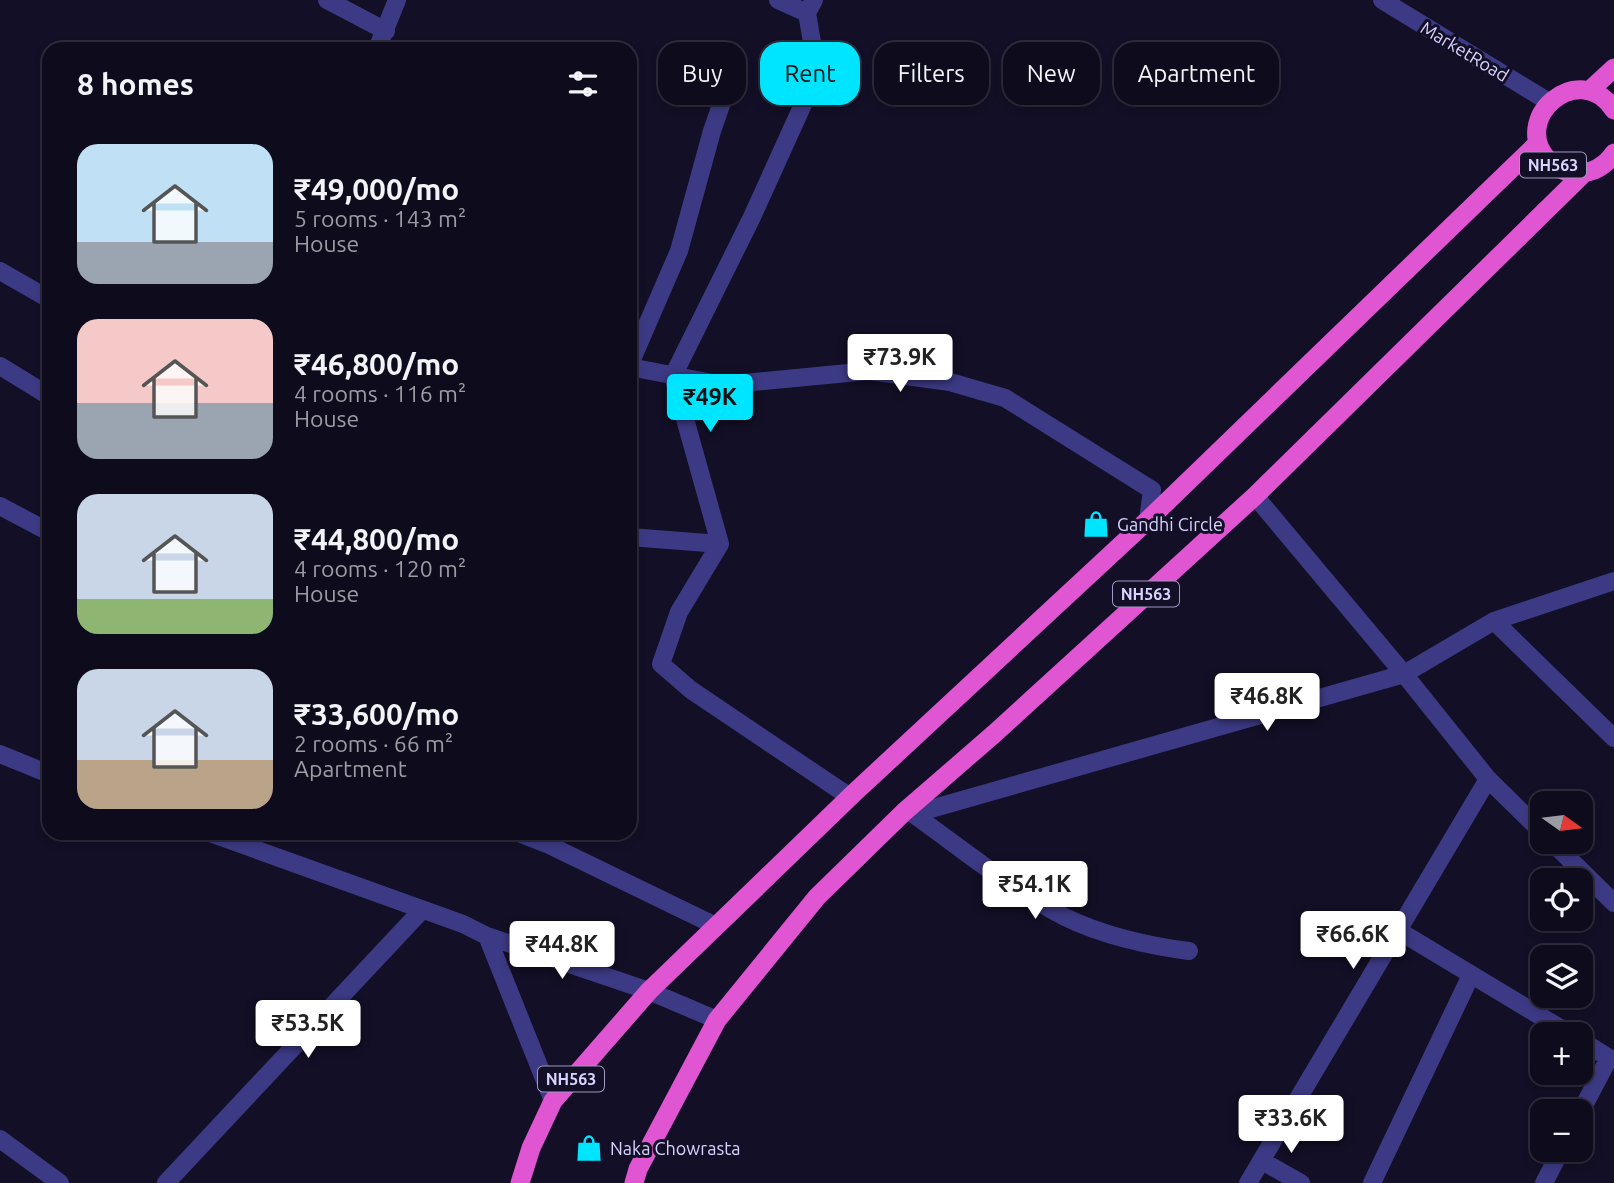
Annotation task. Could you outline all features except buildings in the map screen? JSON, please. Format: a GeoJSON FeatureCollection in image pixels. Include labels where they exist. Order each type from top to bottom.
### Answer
{"type":"FeatureCollection","features":[{"type":"Feature","properties":{"kind":"highway"},"geometry":{"type":"LineString","coordinates":[[1589,91],[1614,68]]}},
{"type":"Feature","properties":{"kind":"highway"},"geometry":{"type":"LineString","coordinates":[[1549,102],[1575,89],[1603,97],[1614,110]]}},
{"type":"Feature","properties":{"kind":"highway","name":"NH563"},"geometry":{"type":"LineString","coordinates":[[1549,102],[1541,114],[1537,129],[1538,143],[1544,156],[1555,167],[1583,174],[1597,170],[1614,153]]}},
{"type":"Feature","properties":{"kind":"highway","name":"NH563"},"geometry":{"type":"LineString","coordinates":[[520,1183],[531,1148],[553,1101],[649,991],[850,797],[1148,520],[1538,143]]}},
{"type":"Feature","properties":{"kind":"highway","name":"NH563"},"geometry":{"type":"LineString","coordinates":[[634,1183],[638,1169],[717,1020],[817,897],[1255,496],[1583,174]]}},
{"type":"Feature","properties":{"kind":"street"},"geometry":{"type":"LineString","coordinates":[[327,0],[386,31]]}},
{"type":"Feature","properties":{"kind":"street"},"geometry":{"type":"LineString","coordinates":[[380,42],[397,0]]}},
{"type":"Feature","properties":{"kind":"street"},"geometry":{"type":"LineString","coordinates":[[778,0],[811,7],[812,42],[805,100],[752,217],[673,376],[720,544],[679,612],[661,664],[691,691],[850,797]]}},
{"type":"Feature","properties":{"kind":"street","name":"MarketRoad"},"geometry":{"type":"LineString","coordinates":[[1382,0],[1549,102]]}},
{"type":"Feature","properties":{"kind":"street"},"geometry":{"type":"LineString","coordinates":[[637,350],[679,251],[721,105]]}},
{"type":"Feature","properties":{"kind":"street"},"geometry":{"type":"LineString","coordinates":[[0,271],[42,295]]}},
{"type":"Feature","properties":{"kind":"street"},"geometry":{"type":"LineString","coordinates":[[0,366],[42,392]]}},
{"type":"Feature","properties":{"kind":"street"},"geometry":{"type":"LineString","coordinates":[[637,368],[723,385],[869,371],[950,382],[1006,398],[1152,490],[1148,520]]}},
{"type":"Feature","properties":{"kind":"street"},"geometry":{"type":"LineString","coordinates":[[1255,496],[1488,779],[1530,820]]}},
{"type":"Feature","properties":{"kind":"street"},"geometry":{"type":"LineString","coordinates":[[0,506],[42,528]]}},
{"type":"Feature","properties":{"kind":"street"},"geometry":{"type":"LineString","coordinates":[[637,538],[720,544]]}},
{"type":"Feature","properties":{"kind":"street"},"geometry":{"type":"LineString","coordinates":[[909,813],[1404,674],[1494,621],[1614,581]]}},
{"type":"Feature","properties":{"kind":"street"},"geometry":{"type":"LineString","coordinates":[[1494,621],[1614,738]]}},
{"type":"Feature","properties":{"kind":"street"},"geometry":{"type":"LineString","coordinates":[[0,754],[42,767]]}},
{"type":"Feature","properties":{"kind":"street"},"geometry":{"type":"LineString","coordinates":[[1248,1183],[1488,779]]}},
{"type":"Feature","properties":{"kind":"street"},"geometry":{"type":"LineString","coordinates":[[909,813],[1004,879],[1065,917],[1156,946],[1189,951]]}},
{"type":"Feature","properties":{"kind":"street"},"geometry":{"type":"LineString","coordinates":[[229,840],[463,924],[487,936],[649,991],[717,1020]]}},
{"type":"Feature","properties":{"kind":"street"},"geometry":{"type":"LineString","coordinates":[[537,840],[716,926]]}},
{"type":"Feature","properties":{"kind":"street"},"geometry":{"type":"LineString","coordinates":[[1564,854],[1614,903]]}},
{"type":"Feature","properties":{"kind":"street"},"geometry":{"type":"LineString","coordinates":[[166,1183],[422,910]]}},
{"type":"Feature","properties":{"kind":"street"},"geometry":{"type":"LineString","coordinates":[[1399,931],[1550,1022]]}},
{"type":"Feature","properties":{"kind":"street"},"geometry":{"type":"LineString","coordinates":[[487,936],[553,1101]]}},
{"type":"Feature","properties":{"kind":"street"},"geometry":{"type":"LineString","coordinates":[[1372,1183],[1471,975]]}},
{"type":"Feature","properties":{"kind":"street"},"geometry":{"type":"LineString","coordinates":[[1588,1099],[1611,1058],[1593,1048]]}},
{"type":"Feature","properties":{"kind":"street"},"geometry":{"type":"LineString","coordinates":[[0,1139],[60,1183]]}},
{"type":"Feature","properties":{"kind":"street"},"geometry":{"type":"LineString","coordinates":[[1262,1161],[1301,1183]]}},
{"type":"Feature","properties":{"kind":"street"},"geometry":{"type":"LineString","coordinates":[[1544,1183],[1555,1162]]}},
{"type":"Feature","properties":{"kind":"place","name":"Gandhi Circle"},"geometry":{"type":"Point","coordinates":[1096,524]}},
{"type":"Feature","properties":{"kind":"place","name":"Naka Chowrasta"},"geometry":{"type":"Point","coordinates":[589,1148]}}]}
